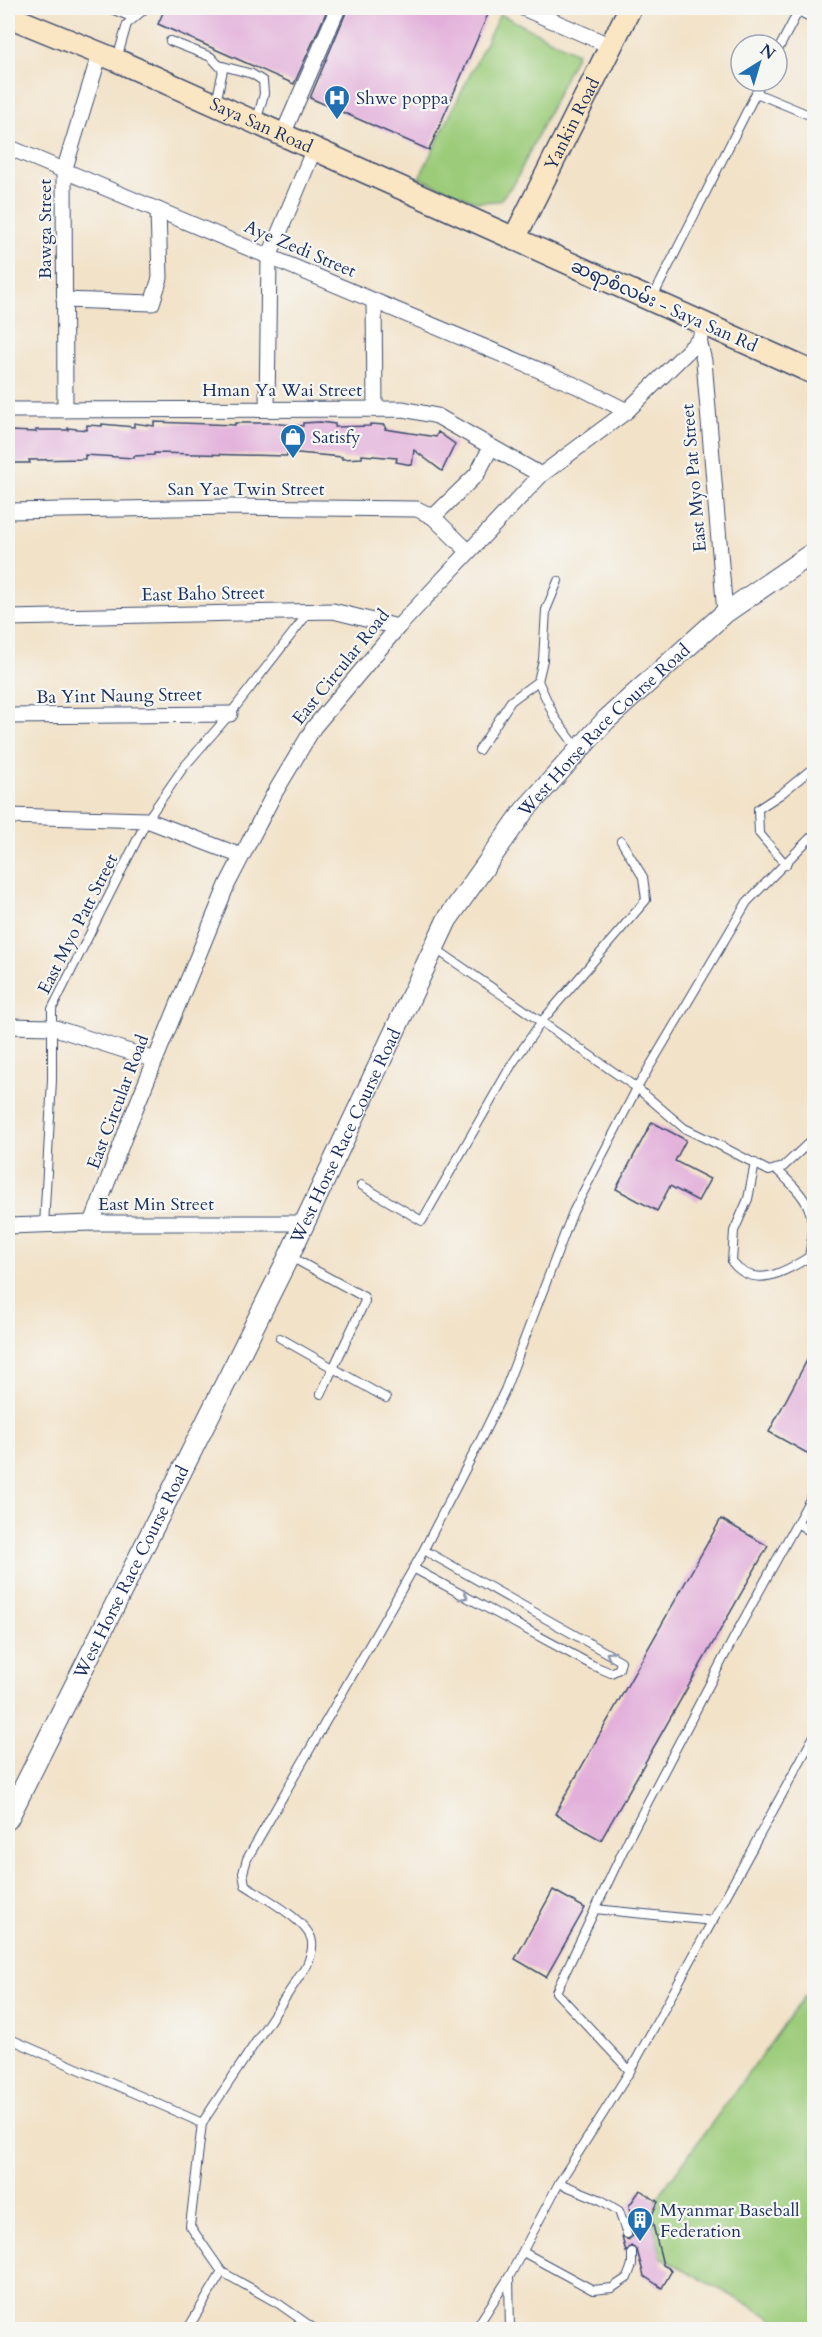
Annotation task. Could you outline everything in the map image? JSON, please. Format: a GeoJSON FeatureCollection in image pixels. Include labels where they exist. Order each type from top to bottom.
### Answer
{"type":"FeatureCollection","features":[{"type":"Feature","properties":{"kind":"main road","name":"Yankin Road"},"geometry":{"type":"LineString","coordinates":[[514,239],[630,8]]}},
{"type":"Feature","properties":{"kind":"main road","name":"Saya San Road"},"geometry":{"type":"LineString","coordinates":[[8,16],[108,56],[514,239]]}},
{"type":"Feature","properties":{"kind":"main road","name":"ဆရာစံလမ်း - Saya San Rd"},"geometry":{"type":"LineString","coordinates":[[514,239],[652,300],[703,333],[814,373]]}},
{"type":"Feature","properties":{"kind":"street"},"geometry":{"type":"LineString","coordinates":[[283,135],[338,8]]}},
{"type":"Feature","properties":{"kind":"street"},"geometry":{"type":"LineString","coordinates":[[523,8],[611,46]]}},
{"type":"Feature","properties":{"kind":"street","name":"Bawga Street"},"geometry":{"type":"LineString","coordinates":[[65,410],[64,171],[108,56]]}},
{"type":"Feature","properties":{"kind":"street","name":"Aye Zedi Street"},"geometry":{"type":"LineString","coordinates":[[8,147],[577,386],[627,411]]}},
{"type":"Feature","properties":{"kind":"street"},"geometry":{"type":"LineString","coordinates":[[267,409],[269,257],[314,148]]}},
{"type":"Feature","properties":{"kind":"street"},"geometry":{"type":"LineString","coordinates":[[64,300],[152,303],[160,279],[158,210]]}},
{"type":"Feature","properties":{"kind":"street"},"geometry":{"type":"LineString","coordinates":[[374,301],[375,409]]}},
{"type":"Feature","properties":{"kind":"street","name":"East Circular Road"},"geometry":{"type":"LineString","coordinates":[[92,1223],[155,1060],[241,856],[274,794],[315,727],[398,627],[541,475],[627,411],[703,333]]}},
{"type":"Feature","properties":{"kind":"street","name":"East Myo Pat Street"},"geometry":{"type":"LineString","coordinates":[[703,333],[725,613]]}},
{"type":"Feature","properties":{"kind":"street","name":"Hman Ya Wai Street"},"geometry":{"type":"LineString","coordinates":[[8,410],[403,409],[437,416],[541,475]]}},
{"type":"Feature","properties":{"kind":"street"},"geometry":{"type":"LineString","coordinates":[[433,517],[477,474],[491,447]]}},
{"type":"Feature","properties":{"kind":"street","name":"San Yae Twin Street"},"geometry":{"type":"LineString","coordinates":[[8,511],[231,507],[417,509],[433,517],[468,551]]}},
{"type":"Feature","properties":{"kind":"street","name":"West Horse Race Course Road"},"geometry":{"type":"LineString","coordinates":[[8,1819],[289,1256],[436,949],[447,920],[524,811],[606,720],[725,613],[814,552]]}},
{"type":"Feature","properties":{"kind":"street","name":"East Baho Street"},"geometry":{"type":"LineString","coordinates":[[8,618],[333,611],[398,627]]}},
{"type":"Feature","properties":{"kind":"street","name":"Ba Yint Naung Street"},"geometry":{"type":"LineString","coordinates":[[8,716],[230,714]]}},
{"type":"Feature","properties":{"kind":"street"},"geometry":{"type":"LineString","coordinates":[[8,816],[147,820],[241,856]]}},
{"type":"Feature","properties":{"kind":"street"},"geometry":{"type":"LineString","coordinates":[[8,1026],[52,1028],[155,1060]]}},
{"type":"Feature","properties":{"kind":"street","name":"East Min Street"},"geometry":{"type":"LineString","coordinates":[[8,1226],[92,1223],[304,1223]]}},
{"type":"Feature","properties":{"kind":"lane"},"geometry":{"type":"LineString","coordinates":[[109,8],[134,18]]}},
{"type":"Feature","properties":{"kind":"lane"},"geometry":{"type":"LineString","coordinates":[[108,56],[127,24],[146,8]]}},
{"type":"Feature","properties":{"kind":"lane"},"geometry":{"type":"LineString","coordinates":[[787,33],[799,9],[814,20]]}},
{"type":"Feature","properties":{"kind":"lane"},"geometry":{"type":"LineString","coordinates":[[170,41],[211,57],[223,70],[216,104]]}},
{"type":"Feature","properties":{"kind":"lane"},"geometry":{"type":"LineString","coordinates":[[218,64],[252,74],[263,81],[264,94],[256,122]]}},
{"type":"Feature","properties":{"kind":"lane"},"geometry":{"type":"LineString","coordinates":[[652,300],[756,93],[814,117]]}},
{"type":"Feature","properties":{"kind":"lane"},"geometry":{"type":"LineString","coordinates":[[558,581],[546,610],[543,660],[538,681],[555,718],[579,750]]}},
{"type":"Feature","properties":{"kind":"lane","name":"East Myo Patt Street"},"geometry":{"type":"LineString","coordinates":[[44,1226],[52,1080],[52,1010],[147,820],[183,768],[230,714],[309,612]]}},
{"type":"Feature","properties":{"kind":"lane"},"geometry":{"type":"LineString","coordinates":[[479,750],[511,701],[538,681]]}},
{"type":"Feature","properties":{"kind":"lane"},"geometry":{"type":"LineString","coordinates":[[786,865],[759,833],[759,810],[814,767]]}},
{"type":"Feature","properties":{"kind":"lane"},"geometry":{"type":"LineString","coordinates":[[316,2330],[279,2304],[222,2272],[190,2226],[202,2123],[307,1965],[312,1951],[312,1940],[304,1926],[245,1885],[243,1873],[247,1859],[424,1550],[505,1390],[573,1212],[637,1088],[747,902],[786,865],[814,834]]}},
{"type":"Feature","properties":{"kind":"lane"},"geometry":{"type":"LineString","coordinates":[[361,1185],[422,1221],[512,1064],[542,1021],[646,900],[643,877],[621,841]]}},
{"type":"Feature","properties":{"kind":"lane"},"geometry":{"type":"LineString","coordinates":[[436,949],[637,1088],[684,1128],[769,1170],[783,1167],[814,1138]]}},
{"type":"Feature","properties":{"kind":"lane"},"geometry":{"type":"LineString","coordinates":[[755,1163],[748,1198],[734,1232],[732,1262],[739,1271],[751,1276],[774,1276],[812,1258],[814,1233],[811,1210],[798,1190],[776,1169]]}},
{"type":"Feature","properties":{"kind":"lane"},"geometry":{"type":"LineString","coordinates":[[289,1256],[364,1297],[321,1394]]}},
{"type":"Feature","properties":{"kind":"lane"},"geometry":{"type":"LineString","coordinates":[[280,1338],[386,1398]]}},
{"type":"Feature","properties":{"kind":"lane"},"geometry":{"type":"LineString","coordinates":[[630,2071],[556,1992],[658,1784],[814,1492]]}},
{"type":"Feature","properties":{"kind":"lane"},"geometry":{"type":"LineString","coordinates":[[797,1524],[814,1534]]}},
{"type":"Feature","properties":{"kind":"lane"},"geometry":{"type":"LineString","coordinates":[[413,1568],[592,1665],[611,1673],[619,1669],[621,1661],[424,1550]]}},
{"type":"Feature","properties":{"kind":"lane"},"geometry":{"type":"LineString","coordinates":[[475,2330],[509,2277],[559,2183],[630,2071],[814,1736]]}},
{"type":"Feature","properties":{"kind":"lane"},"geometry":{"type":"LineString","coordinates":[[595,1909],[713,1921]]}},
{"type":"Feature","properties":{"kind":"lane"},"geometry":{"type":"LineString","coordinates":[[8,2038],[202,2123]]}},
{"type":"Feature","properties":{"kind":"lane"},"geometry":{"type":"LineString","coordinates":[[559,2183],[601,2200],[619,2211],[627,2234]]}},
{"type":"Feature","properties":{"kind":"lane"},"geometry":{"type":"LineString","coordinates":[[523,2252],[593,2290],[612,2288],[627,2278],[632,2265],[632,2252]]}},
{"type":"Feature","properties":{"kind":"lane"},"geometry":{"type":"LineString","coordinates":[[187,2330],[222,2272]]}},
{"type":"Feature","properties":{"kind":"lane"},"geometry":{"type":"LineString","coordinates":[[509,2277],[510,2330]]}},
{"type":"Feature","properties":{"kind":"green space"},"geometry":{"type":"Polygon","coordinates":[[[500,14],[577,53],[515,182],[499,201],[477,202],[419,178],[500,14]]]}},
{"type":"Feature","properties":{"kind":"green space"},"geometry":{"type":"Polygon","coordinates":[[[805,1996],[814,1997],[814,2329],[792,2329],[661,2257],[649,2209],[805,1996]]]}},
{"type":"Feature","properties":{"kind":"building"},"geometry":{"type":"Polygon","coordinates":[[[165,8],[328,8],[294,84],[158,24],[165,8]]]}},
{"type":"Feature","properties":{"kind":"building"},"geometry":{"type":"Polygon","coordinates":[[[348,8],[478,8],[489,12],[429,150],[310,98],[348,8]]]}},
{"type":"Feature","properties":{"kind":"building"},"geometry":{"type":"Polygon","coordinates":[[[154,422],[235,425],[235,423],[270,423],[303,426],[303,423],[320,422],[335,424],[335,427],[385,425],[385,429],[436,437],[438,432],[455,444],[442,471],[414,450],[412,465],[396,462],[397,458],[362,455],[362,458],[342,459],[342,457],[287,452],[287,456],[154,453],[154,455],[134,456],[134,458],[85,455],[85,459],[29,460],[30,463],[12,463],[12,456],[8,456],[8,431],[36,432],[36,430],[68,430],[68,428],[87,430],[87,425],[102,426],[102,424],[134,427],[134,423],[154,426],[154,422]]]}},
{"type":"Feature","properties":{"kind":"building"},"geometry":{"type":"Polygon","coordinates":[[[652,1122],[686,1140],[675,1161],[710,1179],[698,1201],[670,1186],[657,1211],[616,1189],[652,1122]]]}},
{"type":"Feature","properties":{"kind":"building"},"geometry":{"type":"Polygon","coordinates":[[[814,1347],[814,1457],[769,1432],[814,1347]]]}},
{"type":"Feature","properties":{"kind":"building"},"geometry":{"type":"Polygon","coordinates":[[[721,1519],[768,1546],[601,1840],[555,1814],[721,1519]]]}},
{"type":"Feature","properties":{"kind":"building"},"geometry":{"type":"Polygon","coordinates":[[[553,1890],[585,1908],[546,1977],[515,1959],[553,1890]]]}},
{"type":"Feature","properties":{"kind":"building","name":"Myanmar Baseball Federation"},"geometry":{"type":"Polygon","coordinates":[[[640,2190],[658,2202],[651,2217],[663,2265],[672,2270],[662,2288],[644,2276],[637,2250],[631,2246],[626,2252],[622,2237],[628,2240],[633,2236],[629,2206],[640,2190]]]}},
{"type":"Feature","properties":{"kind":"place","name":"Shwe poppa"},"geometry":{"type":"Point","coordinates":[337,121]}},
{"type":"Feature","properties":{"kind":"place","name":"Satisfy"},"geometry":{"type":"Point","coordinates":[293,460]}},
{"type":"Feature","properties":{"kind":"place","name":"Myanmar Baseball Federation"},"geometry":{"type":"Point","coordinates":[640,2243]}}]}
